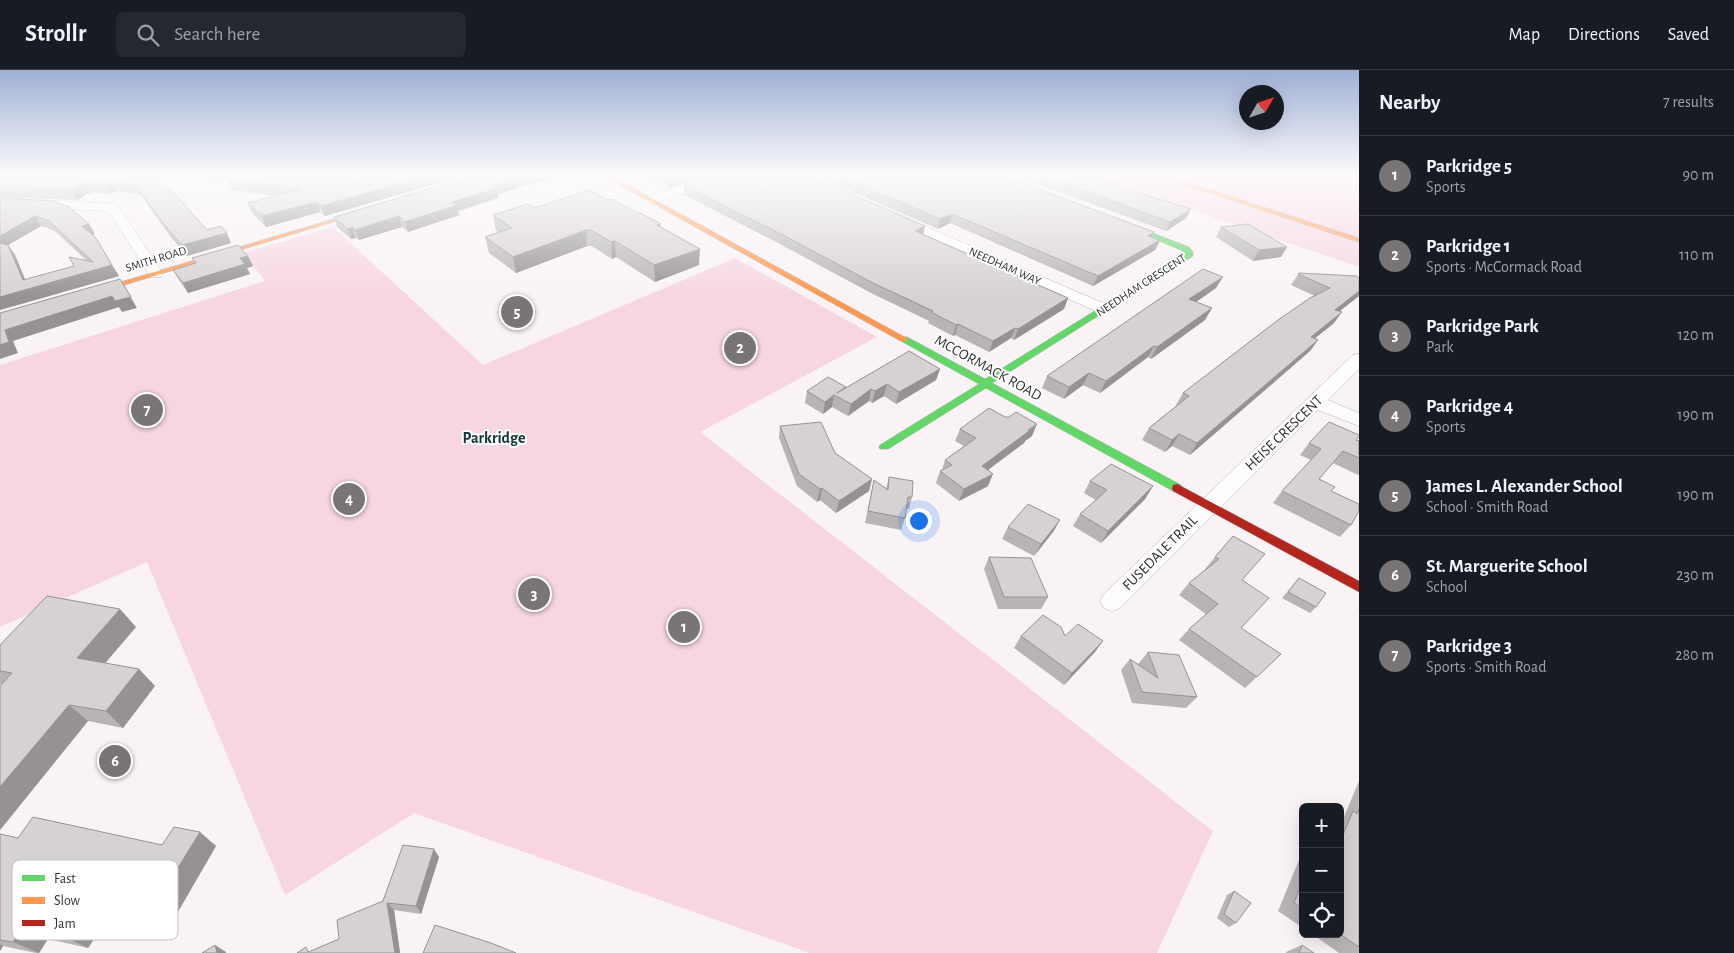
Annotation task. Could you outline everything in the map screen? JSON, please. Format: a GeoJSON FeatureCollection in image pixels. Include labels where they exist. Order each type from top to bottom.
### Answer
{"type":"FeatureCollection","features":[{"type":"Feature","properties":{"kind":"street"},"geometry":{"type":"LineString","coordinates":[[117,215],[156,274]]}},
{"type":"Feature","properties":{"kind":"street","name":"SMITH ROAD"},"geometry":{"type":"LineString","coordinates":[[74,297],[354,215]]}},
{"type":"Feature","properties":{"kind":"street","name":"MCCORMACK ROAD"},"geometry":{"type":"LineString","coordinates":[[679,215],[1359,587]]}},
{"type":"Feature","properties":{"kind":"street","name":"NEEDHAM WAY"},"geometry":{"type":"LineString","coordinates":[[889,215],[1104,309]]}},
{"type":"Feature","properties":{"kind":"street"},"geometry":{"type":"LineString","coordinates":[[1283,215],[1359,240]]}},
{"type":"Feature","properties":{"kind":"street","name":"NEEDHAM CRESCENT"},"geometry":{"type":"LineString","coordinates":[[884,447],[1189,256],[1189,252],[1170,241],[1106,218]]}},
{"type":"Feature","properties":{"kind":"street","name":"HEISE CRESCENT"},"geometry":{"type":"LineString","coordinates":[[1209,506],[1359,359]]}},
{"type":"Feature","properties":{"kind":"street"},"geometry":{"type":"LineString","coordinates":[[1316,402],[1359,420]]}},
{"type":"Feature","properties":{"kind":"street","name":"FUSEDALE TRAIL"},"geometry":{"type":"LineString","coordinates":[[1112,601],[1209,506]]}},
{"type":"Feature","properties":{"kind":"shaded area"},"geometry":{"type":"Polygon","coordinates":[[[1207,215],[1359,215],[1359,267],[1207,215]]]}},
{"type":"Feature","properties":{"kind":"shaded area"},"geometry":{"type":"Polygon","coordinates":[[[333,227],[483,365],[735,258],[877,337],[700,432],[1213,831],[1157,953],[810,953],[414,813],[285,895],[147,562],[0,627],[0,365],[265,281],[243,253],[333,227]]]}},
{"type":"Feature","properties":{"kind":"building"},"geometry":{"type":"Polygon","coordinates":[[[0,215],[79,215],[89,224],[82,226],[96,238],[112,265],[0,297],[0,243],[8,245],[23,280],[74,266],[69,257],[93,262],[49,221],[35,216],[0,236],[0,215]]]}},
{"type":"Feature","properties":{"kind":"building"},"geometry":{"type":"Polygon","coordinates":[[[157,215],[194,215],[207,230],[221,226],[227,233],[182,245],[157,215]]]}},
{"type":"Feature","properties":{"kind":"building"},"geometry":{"type":"Polygon","coordinates":[[[340,215],[426,215],[405,222],[399,216],[355,230],[352,227],[348,229],[334,217],[340,215]]]}},
{"type":"Feature","properties":{"kind":"building"},"geometry":{"type":"Polygon","coordinates":[[[493,215],[644,215],[661,224],[657,225],[700,249],[654,265],[615,241],[611,242],[591,230],[586,230],[513,257],[485,237],[512,228],[493,215]]]}},
{"type":"Feature","properties":{"kind":"building"},"geometry":{"type":"Polygon","coordinates":[[[743,215],[900,215],[925,226],[915,231],[1068,298],[1018,329],[1015,328],[993,341],[958,324],[956,325],[931,312],[933,311],[873,283],[743,215]]]}},
{"type":"Feature","properties":{"kind":"building"},"geometry":{"type":"Polygon","coordinates":[[[931,215],[949,215],[940,219],[931,215]]]}},
{"type":"Feature","properties":{"kind":"building"},"geometry":{"type":"Polygon","coordinates":[[[955,215],[1109,215],[1154,232],[1148,236],[1160,240],[1098,276],[955,215]]]}},
{"type":"Feature","properties":{"kind":"building"},"geometry":{"type":"Polygon","coordinates":[[[1151,215],[1181,215],[1170,222],[1151,215]]]}},
{"type":"Feature","properties":{"kind":"building"},"geometry":{"type":"Polygon","coordinates":[[[1248,224],[1287,247],[1259,250],[1221,227],[1248,224]]]}},
{"type":"Feature","properties":{"kind":"building"},"geometry":{"type":"Polygon","coordinates":[[[238,245],[248,256],[240,258],[245,264],[183,283],[173,270],[196,263],[192,258],[238,245]]]}},
{"type":"Feature","properties":{"kind":"building"},"geometry":{"type":"Polygon","coordinates":[[[1203,269],[1223,277],[1189,299],[1212,308],[1157,347],[1154,346],[1106,381],[1089,373],[1069,387],[1047,376],[1203,269]]]}},
{"type":"Feature","properties":{"kind":"building"},"geometry":{"type":"Polygon","coordinates":[[[1299,273],[1357,276],[1359,278],[1359,291],[1335,310],[1342,312],[1311,337],[1318,340],[1197,443],[1179,434],[1172,440],[1149,428],[1189,396],[1183,393],[1278,320],[1310,298],[1330,288],[1299,273]]]}},
{"type":"Feature","properties":{"kind":"building"},"geometry":{"type":"Polygon","coordinates":[[[120,279],[131,297],[115,301],[112,296],[5,330],[9,342],[0,345],[0,313],[120,279]]]}},
{"type":"Feature","properties":{"kind":"building"},"geometry":{"type":"Polygon","coordinates":[[[909,351],[940,369],[899,392],[887,384],[875,391],[871,389],[851,404],[834,395],[825,402],[807,391],[828,377],[846,387],[837,393],[909,351]]]}},
{"type":"Feature","properties":{"kind":"building"},"geometry":{"type":"Polygon","coordinates":[[[989,408],[1005,417],[1009,417],[1016,412],[1037,424],[982,466],[993,474],[964,489],[940,471],[952,465],[945,460],[976,438],[960,429],[989,408]]]}},
{"type":"Feature","properties":{"kind":"building"},"geometry":{"type":"Polygon","coordinates":[[[821,422],[835,453],[872,479],[839,501],[799,474],[780,426],[821,422]]]}},
{"type":"Feature","properties":{"kind":"building"},"geometry":{"type":"Polygon","coordinates":[[[1329,422],[1359,435],[1356,440],[1359,441],[1359,458],[1343,451],[1319,479],[1335,487],[1331,491],[1359,504],[1359,511],[1351,525],[1282,491],[1321,449],[1309,443],[1329,422]]]}},
{"type":"Feature","properties":{"kind":"building"},"geometry":{"type":"Polygon","coordinates":[[[1111,464],[1153,486],[1108,531],[1080,514],[1107,490],[1090,481],[1111,464]]]}},
{"type":"Feature","properties":{"kind":"building"},"geometry":{"type":"Polygon","coordinates":[[[889,477],[913,481],[912,497],[908,497],[905,518],[868,511],[874,480],[888,490],[889,477]]]}},
{"type":"Feature","properties":{"kind":"building"},"geometry":{"type":"Polygon","coordinates":[[[1028,504],[1060,520],[1041,544],[1008,527],[1028,504]]]}},
{"type":"Feature","properties":{"kind":"building"},"geometry":{"type":"Polygon","coordinates":[[[1233,536],[1265,554],[1242,580],[1269,598],[1241,628],[1281,654],[1257,677],[1189,629],[1218,604],[1189,583],[1219,559],[1215,557],[1233,536]]]}},
{"type":"Feature","properties":{"kind":"building"},"geometry":{"type":"Polygon","coordinates":[[[989,557],[1031,558],[1048,597],[1004,597],[989,557]]]}},
{"type":"Feature","properties":{"kind":"building"},"geometry":{"type":"Polygon","coordinates":[[[1299,578],[1326,593],[1316,607],[1288,592],[1299,578]]]}},
{"type":"Feature","properties":{"kind":"building"},"geometry":{"type":"Polygon","coordinates":[[[47,596],[120,609],[77,658],[139,669],[106,711],[69,705],[0,787],[0,686],[12,673],[0,671],[0,645],[47,596]]]}},
{"type":"Feature","properties":{"kind":"building"},"geometry":{"type":"Polygon","coordinates":[[[1043,615],[1061,627],[1065,636],[1078,624],[1103,641],[1072,673],[1021,636],[1043,615]]]}},
{"type":"Feature","properties":{"kind":"building"},"geometry":{"type":"Polygon","coordinates":[[[1148,652],[1179,655],[1197,697],[1142,692],[1130,659],[1158,678],[1148,652]]]}},
{"type":"Feature","properties":{"kind":"building"},"geometry":{"type":"Polygon","coordinates":[[[1359,809],[1359,947],[1344,937],[1344,832],[1353,811],[1357,814],[1359,809]]]}},
{"type":"Feature","properties":{"kind":"building"},"geometry":{"type":"Polygon","coordinates":[[[33,817],[162,845],[174,827],[200,832],[178,868],[178,860],[12,860],[13,942],[0,940],[0,834],[18,838],[33,817]]]}},
{"type":"Feature","properties":{"kind":"building"},"geometry":{"type":"Polygon","coordinates":[[[403,845],[434,849],[416,906],[387,903],[395,953],[297,953],[306,947],[308,952],[339,939],[337,920],[383,901],[403,845]]]}},
{"type":"Feature","properties":{"kind":"building"},"geometry":{"type":"Polygon","coordinates":[[[1299,890],[1299,906],[1294,903],[1299,890]]]}},
{"type":"Feature","properties":{"kind":"building"},"geometry":{"type":"Polygon","coordinates":[[[1234,891],[1251,903],[1236,923],[1224,914],[1234,891]]]}},
{"type":"Feature","properties":{"kind":"building"},"geometry":{"type":"Polygon","coordinates":[[[435,925],[491,943],[516,953],[423,953],[435,925]]]}},
{"type":"Feature","properties":{"kind":"building"},"geometry":{"type":"Polygon","coordinates":[[[215,945],[217,953],[202,953],[215,945]]]}},
{"type":"Feature","properties":{"kind":"building"},"geometry":{"type":"Polygon","coordinates":[[[1302,945],[1314,953],[1299,953],[1302,945]]]}},
{"type":"Feature","properties":{"kind":"traffic: fast"},"geometry":{"type":"LineString","coordinates":[[884,447],[1189,256],[1189,252],[1186,249],[1117,221]]}},
{"type":"Feature","properties":{"kind":"traffic: fast"},"geometry":{"type":"LineString","coordinates":[[904,339],[1177,488]]}},
{"type":"Feature","properties":{"kind":"traffic: slow"},"geometry":{"type":"LineString","coordinates":[[88,293],[352,215]]}},
{"type":"Feature","properties":{"kind":"traffic: slow"},"geometry":{"type":"LineString","coordinates":[[678,215],[904,339]]}},
{"type":"Feature","properties":{"kind":"traffic: slow"},"geometry":{"type":"LineString","coordinates":[[1282,215],[1359,240]]}},
{"type":"Feature","properties":{"kind":"traffic: jam"},"geometry":{"type":"LineString","coordinates":[[1177,488],[1359,587]]}},
{"type":"Feature","properties":{"kind":"place","name":"James L. Alexander School"},"geometry":{"type":"Point","coordinates":[517,312]}},
{"type":"Feature","properties":{"kind":"place","name":"Parkridge 1"},"geometry":{"type":"Point","coordinates":[740,348]}},
{"type":"Feature","properties":{"kind":"place","name":"Parkridge 3"},"geometry":{"type":"Point","coordinates":[147,410]}},
{"type":"Feature","properties":{"kind":"place","name":"Parkridge 4"},"geometry":{"type":"Point","coordinates":[349,499]}},
{"type":"Feature","properties":{"kind":"place","name":"Parkridge Park"},"geometry":{"type":"Point","coordinates":[534,594]}},
{"type":"Feature","properties":{"kind":"place","name":"Parkridge 5"},"geometry":{"type":"Point","coordinates":[684,627]}},
{"type":"Feature","properties":{"kind":"place","name":"St. Marguerite School"},"geometry":{"type":"Point","coordinates":[115,761]}},
{"type":"Feature","properties":{"kind":"district","name":"Parkridge"},"geometry":{"type":"Point","coordinates":[494,438]}}]}
